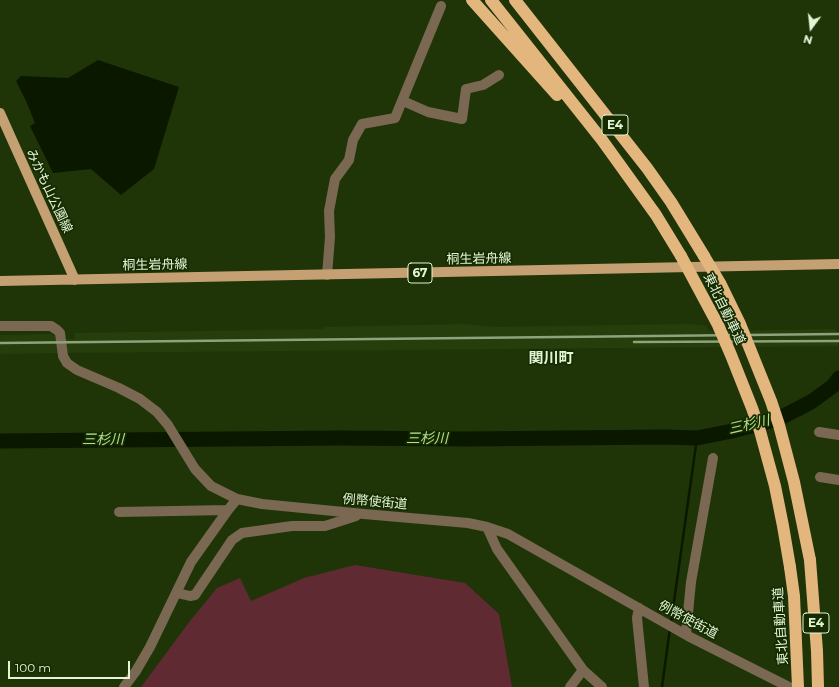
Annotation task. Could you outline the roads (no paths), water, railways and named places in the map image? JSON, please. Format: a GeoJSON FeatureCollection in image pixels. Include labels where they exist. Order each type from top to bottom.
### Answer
{"type":"FeatureCollection","features":[{"type":"Feature","properties":{"kind":"highway"},"geometry":{"type":"LineString","coordinates":[[472,0],[551,89],[602,140]]}},
{"type":"Feature","properties":{"kind":"highway","name":"東北自動車道"},"geometry":{"type":"LineString","coordinates":[[491,0],[602,140],[656,215],[681,256],[718,325],[732,355],[756,419],[775,486],[794,596],[798,682]]}},
{"type":"Feature","properties":{"kind":"highway","name":"東北自動車道"},"geometry":{"type":"LineString","coordinates":[[515,1],[647,168],[671,202],[720,283],[740,324],[771,401],[794,482],[810,560],[818,651],[818,687]]}},
{"type":"Feature","properties":{"kind":"main road","name":"みかも山公園線"},"geometry":{"type":"LineString","coordinates":[[0,113],[75,280]]}},
{"type":"Feature","properties":{"kind":"main road","name":"桐生岩舟線"},"geometry":{"type":"LineString","coordinates":[[0,281],[839,264]]}},
{"type":"Feature","properties":{"kind":"street"},"geometry":{"type":"LineString","coordinates":[[327,275],[329,211],[334,179],[349,160],[353,140],[362,124],[395,118],[441,6]]}},
{"type":"Feature","properties":{"kind":"street"},"geometry":{"type":"LineString","coordinates":[[403,101],[428,112],[462,119],[466,89],[483,85],[498,75]]}},
{"type":"Feature","properties":{"kind":"street","name":"例幣使街道"},"geometry":{"type":"LineString","coordinates":[[0,326],[51,326],[60,333],[63,356],[67,363],[77,370],[119,388],[140,399],[157,412],[168,425],[195,469],[211,486],[237,499],[262,504],[468,523],[508,534],[770,682],[789,687]]}},
{"type":"Feature","properties":{"kind":"street"},"geometry":{"type":"LineString","coordinates":[[820,432],[839,435]]}},
{"type":"Feature","properties":{"kind":"street"},"geometry":{"type":"LineString","coordinates":[[683,633],[713,458]]}},
{"type":"Feature","properties":{"kind":"street"},"geometry":{"type":"LineString","coordinates":[[820,477],[839,480]]}},
{"type":"Feature","properties":{"kind":"street"},"geometry":{"type":"LineString","coordinates":[[124,687],[136,671],[150,647],[192,562],[237,499]]}},
{"type":"Feature","properties":{"kind":"street"},"geometry":{"type":"LineString","coordinates":[[119,512],[228,510]]}},
{"type":"Feature","properties":{"kind":"street"},"geometry":{"type":"LineString","coordinates":[[176,593],[190,596],[196,595],[232,540],[242,533],[292,526],[325,526],[364,514]]}},
{"type":"Feature","properties":{"kind":"street"},"geometry":{"type":"LineString","coordinates":[[487,527],[497,549],[583,670],[602,687]]}},
{"type":"Feature","properties":{"kind":"street"},"geometry":{"type":"LineString","coordinates":[[639,608],[637,618],[644,687]]}},
{"type":"Feature","properties":{"kind":"street"},"geometry":{"type":"LineString","coordinates":[[570,687],[583,670]]}},
{"type":"Feature","properties":{"kind":"waterway","name":"三杉川"},"geometry":{"type":"LineString","coordinates":[[0,441],[340,438],[697,438],[778,419],[811,402],[833,386],[839,378]]}},
{"type":"Feature","properties":{"kind":"waterway"},"geometry":{"type":"LineString","coordinates":[[671,623],[697,438]]}},
{"type":"Feature","properties":{"kind":"waterway"},"geometry":{"type":"LineString","coordinates":[[662,687],[670,628]]}},
{"type":"Feature","properties":{"kind":"railway"},"geometry":{"type":"LineString","coordinates":[[0,343],[839,334]]}},
{"type":"Feature","properties":{"kind":"railway"},"geometry":{"type":"LineString","coordinates":[[634,342],[839,341]]}},
{"type":"Feature","properties":{"kind":"district","name":"関川町"},"geometry":{"type":"Point","coordinates":[551,359]}}]}
